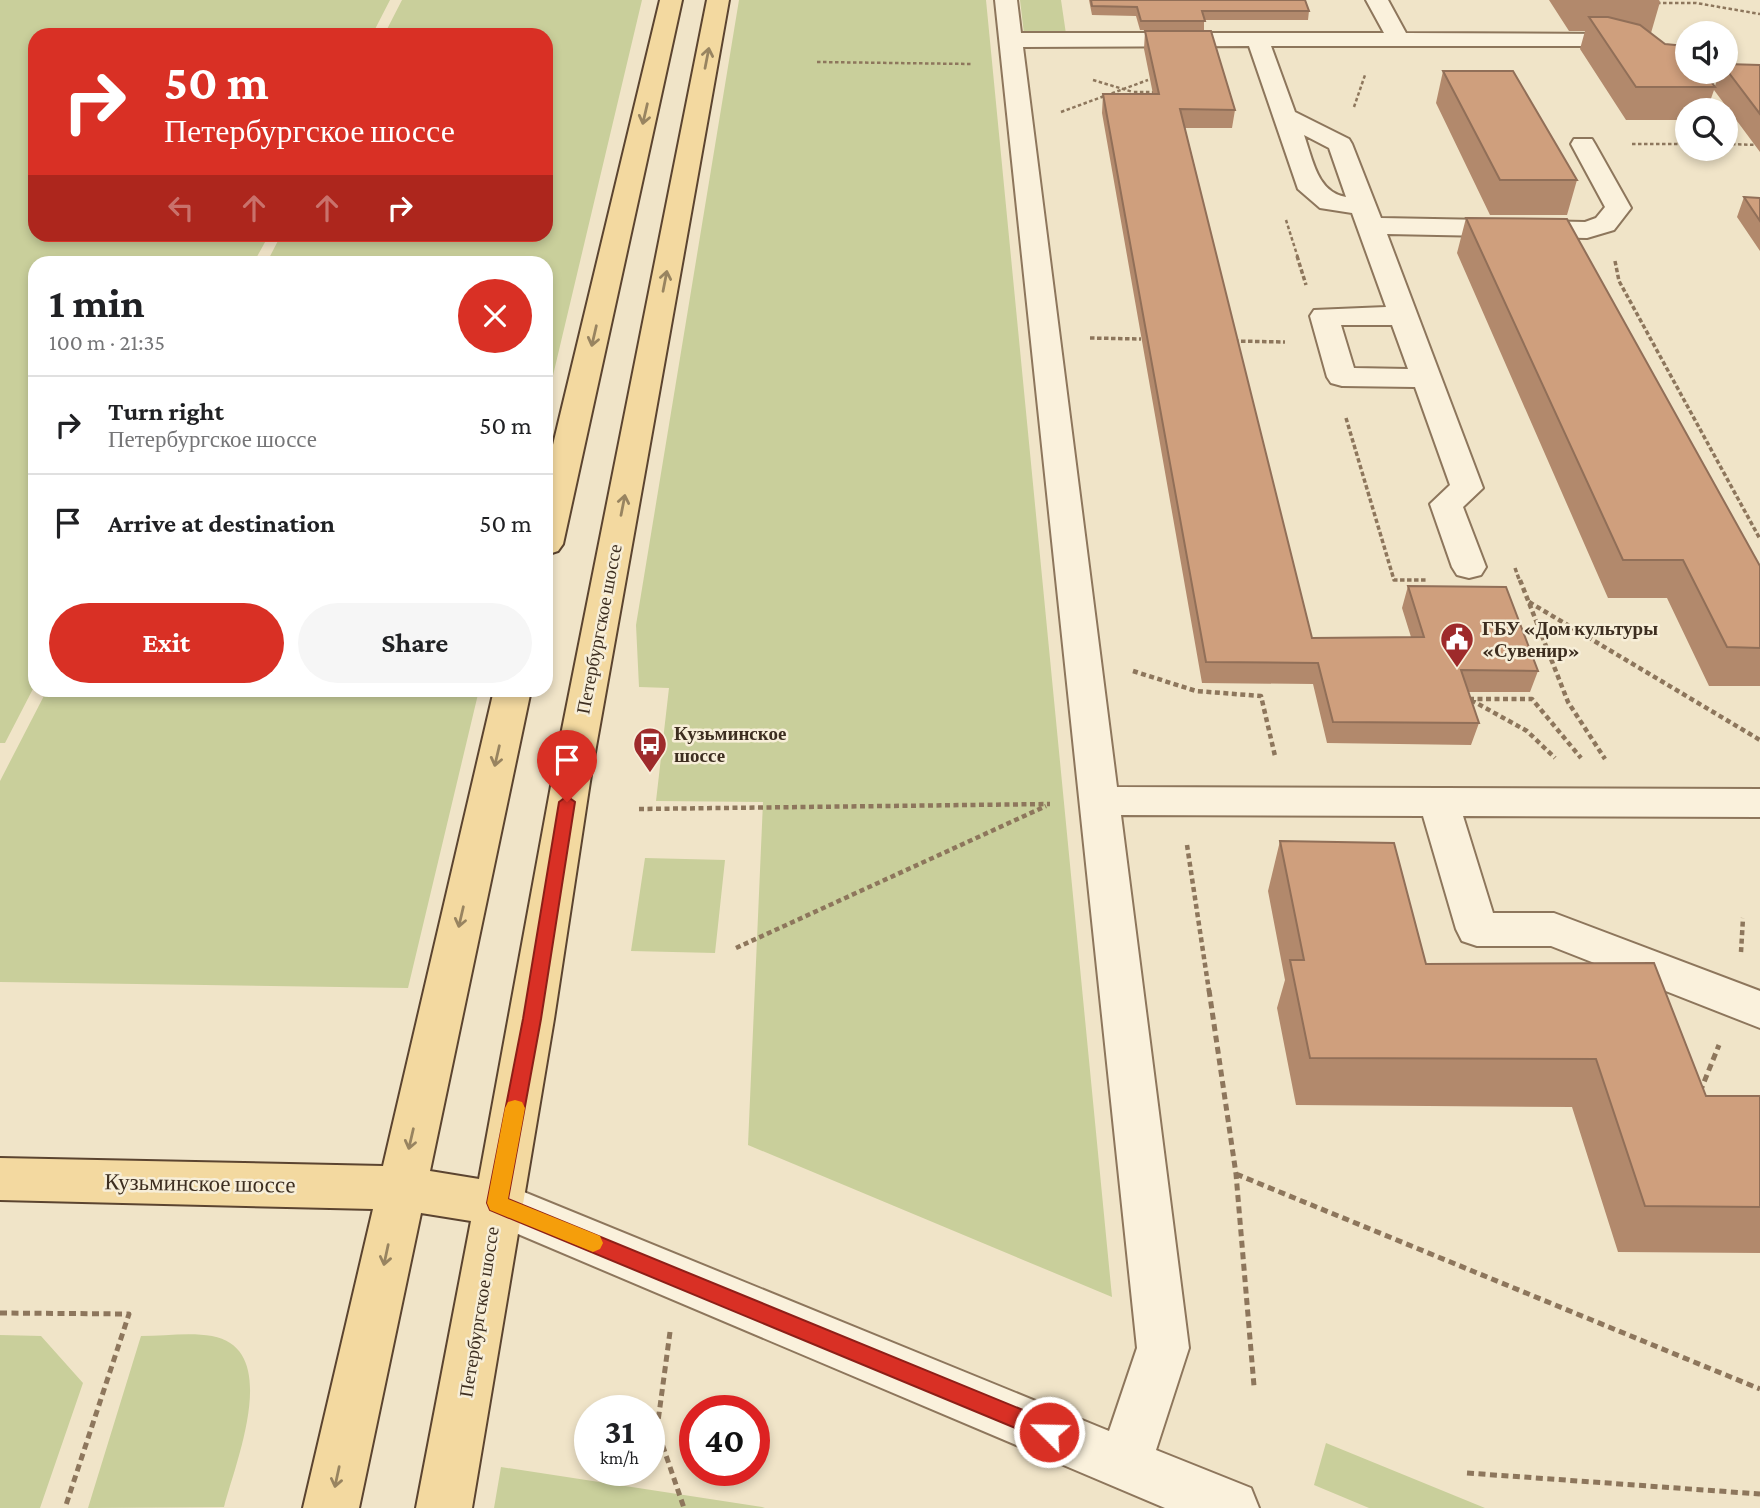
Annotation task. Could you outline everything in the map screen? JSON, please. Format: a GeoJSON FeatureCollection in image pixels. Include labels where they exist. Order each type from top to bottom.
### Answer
{"type":"FeatureCollection","features":[{"type":"Feature","properties":{"kind":"main road"},"geometry":{"type":"LineString","coordinates":[[553,514],[671,0]]}},
{"type":"Feature","properties":{"kind":"main road","name":"Петербургское шоссе"},"geometry":{"type":"LineString","coordinates":[[444,1508],[532,1019],[572,775],[718,0]]}},
{"type":"Feature","properties":{"kind":"main road"},"geometry":{"type":"LineString","coordinates":[[331,1508],[400,1188],[511,697]]}},
{"type":"Feature","properties":{"kind":"main road","name":"Кузьминское шоссе"},"geometry":{"type":"LineString","coordinates":[[0,1179],[400,1188],[497,1203]]}},
{"type":"Feature","properties":{"kind":"street"},"geometry":{"type":"LineString","coordinates":[[1006,0],[1075,803],[1163,1348],[1125,1463]]}},
{"type":"Feature","properties":{"kind":"street"},"geometry":{"type":"LineString","coordinates":[[1377,0],[1400,41]]}},
{"type":"Feature","properties":{"kind":"street"},"geometry":{"type":"LineString","coordinates":[[1012,52],[1076,40],[1610,40],[1635,46],[1653,56],[1664,69],[1675,69]]}},
{"type":"Feature","properties":{"kind":"street"},"geometry":{"type":"LineString","coordinates":[[1258,41],[1311,189],[1329,202],[1366,216],[1587,230],[1605,224],[1618,208],[1583,144]]}},
{"type":"Feature","properties":{"kind":"street"},"geometry":{"type":"LineString","coordinates":[[1285,116],[1340,144],[1467,488],[1446,504],[1469,567]]}},
{"type":"Feature","properties":{"kind":"street"},"geometry":{"type":"LineString","coordinates":[[1404,316],[1324,316],[1342,377],[1427,378]]}},
{"type":"Feature","properties":{"kind":"street"},"geometry":{"type":"LineString","coordinates":[[1075,803],[1163,799],[1760,803]]}},
{"type":"Feature","properties":{"kind":"street"},"geometry":{"type":"LineString","coordinates":[[1439,802],[1477,929],[1554,930],[1760,1010]]}},
{"type":"Feature","properties":{"kind":"street"},"geometry":{"type":"LineString","coordinates":[[497,1203],[1231,1508]]}},
{"type":"Feature","properties":{"kind":"path"},"geometry":{"type":"LineString","coordinates":[[1061,126],[1056,68],[1077,50],[1076,40]]}},
{"type":"Feature","properties":{"kind":"path"},"geometry":{"type":"LineString","coordinates":[[1340,144],[1367,72],[1373,40]]}},
{"type":"Feature","properties":{"kind":"path"},"geometry":{"type":"LineString","coordinates":[[817,62],[1012,52]]}},
{"type":"Feature","properties":{"kind":"path"},"geometry":{"type":"LineString","coordinates":[[1135,101],[1133,92],[1160,92]]}},
{"type":"Feature","properties":{"kind":"path"},"geometry":{"type":"LineString","coordinates":[[1583,144],[1675,144]]}},
{"type":"Feature","properties":{"kind":"path"},"geometry":{"type":"LineString","coordinates":[[1738,144],[1760,145]]}},
{"type":"Feature","properties":{"kind":"path"},"geometry":{"type":"LineString","coordinates":[[1614,215],[1625,218],[1611,235],[1619,281],[1760,539]]}},
{"type":"Feature","properties":{"kind":"path"},"geometry":{"type":"LineString","coordinates":[[1078,338],[1141,339]]}},
{"type":"Feature","properties":{"kind":"path"},"geometry":{"type":"LineString","coordinates":[[1229,341],[1331,343]]}},
{"type":"Feature","properties":{"kind":"path"},"geometry":{"type":"LineString","coordinates":[[1511,557],[1568,702],[1609,764]]}},
{"type":"Feature","properties":{"kind":"path"},"geometry":{"type":"LineString","coordinates":[[1528,602],[1760,740]]}},
{"type":"Feature","properties":{"kind":"path"},"geometry":{"type":"LineString","coordinates":[[1128,681],[1125,668],[1157,683],[1204,695],[1261,696],[1285,801]]}},
{"type":"Feature","properties":{"kind":"path"},"geometry":{"type":"LineString","coordinates":[[1461,695],[1527,731],[1562,764]]}},
{"type":"Feature","properties":{"kind":"path"},"geometry":{"type":"LineString","coordinates":[[1469,699],[1532,699],[1586,764]]}},
{"type":"Feature","properties":{"kind":"path"},"geometry":{"type":"LineString","coordinates":[[1163,799],[1183,819],[1236,1174],[1254,1386]]}},
{"type":"Feature","properties":{"kind":"path"},"geometry":{"type":"LineString","coordinates":[[639,809],[1075,803]]}},
{"type":"Feature","properties":{"kind":"path"},"geometry":{"type":"LineString","coordinates":[[736,947],[1075,803]]}},
{"type":"Feature","properties":{"kind":"path"},"geometry":{"type":"LineString","coordinates":[[1236,1174],[1760,1390]]}},
{"type":"Feature","properties":{"kind":"path"},"geometry":{"type":"LineString","coordinates":[[0,1313],[129,1314],[65,1508]]}},
{"type":"Feature","properties":{"kind":"path"},"geometry":{"type":"LineString","coordinates":[[670,1331],[657,1429],[684,1508]]}},
{"type":"Feature","properties":{"kind":"path"},"geometry":{"type":"LineString","coordinates":[[1467,1473],[1760,1494]]}},
{"type":"Feature","properties":{"kind":"green space"},"geometry":{"type":"Polygon","coordinates":[[[0,0],[390,0],[376,28],[28,28],[28,242],[265,242],[257,256],[28,256],[29,697],[5,743],[0,743],[0,0]]]}},
{"type":"Feature","properties":{"kind":"green space"},"geometry":{"type":"Polygon","coordinates":[[[402,0],[642,0],[553,375],[553,256],[270,256],[277,242],[553,242],[553,28],[388,28],[402,0]]]}},
{"type":"Feature","properties":{"kind":"green space"},"geometry":{"type":"Polygon","coordinates":[[[739,0],[986,0],[1112,1297],[748,1145],[763,802],[656,801],[669,688],[639,687],[636,625],[739,0]]]}},
{"type":"Feature","properties":{"kind":"green space"},"geometry":{"type":"Polygon","coordinates":[[[1020,0],[1061,0],[1066,34],[1024,34],[1020,0]]]}},
{"type":"Feature","properties":{"kind":"green space"},"geometry":{"type":"Polygon","coordinates":[[[43,697],[477,697],[408,988],[0,982],[0,781],[43,697]]]}},
{"type":"Feature","properties":{"kind":"green space"},"geometry":{"type":"Polygon","coordinates":[[[645,858],[725,860],[715,953],[631,951],[645,858]]]}},
{"type":"Feature","properties":{"kind":"green space"},"geometry":{"type":"Polygon","coordinates":[[[0,1335],[41,1336],[83,1383],[40,1508],[0,1508],[0,1335]]]}},
{"type":"Feature","properties":{"kind":"green space"},"geometry":{"type":"Polygon","coordinates":[[[141,1336],[212,1336],[233,1345],[245,1362],[250,1384],[249,1410],[224,1507],[88,1508],[141,1336]]]}},
{"type":"Feature","properties":{"kind":"green space"},"geometry":{"type":"Polygon","coordinates":[[[1326,1443],[1485,1508],[1369,1508],[1314,1485],[1326,1443]]]}},
{"type":"Feature","properties":{"kind":"green space"},"geometry":{"type":"Polygon","coordinates":[[[501,1467],[574,1478],[574,1486],[625,1486],[765,1508],[494,1508],[501,1467]]]}},
{"type":"Feature","properties":{"kind":"building"},"geometry":{"type":"Polygon","coordinates":[[[1091,0],[1305,0],[1309,11],[1202,11],[1205,21],[1141,21],[1137,7],[1092,6],[1091,0]]]}},
{"type":"Feature","properties":{"kind":"building"},"geometry":{"type":"Polygon","coordinates":[[[1589,17],[1608,17],[1640,25],[1665,44],[1675,45],[1675,84],[1713,84],[1715,87],[1636,87],[1589,17]]]}},
{"type":"Feature","properties":{"kind":"building"},"geometry":{"type":"Polygon","coordinates":[[[1145,31],[1211,31],[1235,110],[1180,109],[1312,638],[1424,637],[1408,586],[1506,587],[1538,671],[1461,670],[1479,723],[1333,722],[1318,663],[1206,662],[1103,94],[1159,94],[1145,31]]]}},
{"type":"Feature","properties":{"kind":"building"},"geometry":{"type":"Polygon","coordinates":[[[1738,64],[1760,65],[1760,114],[1737,84],[1738,64]]]}},
{"type":"Feature","properties":{"kind":"building"},"geometry":{"type":"Polygon","coordinates":[[[1443,71],[1513,71],[1577,180],[1500,180],[1443,71]]]}},
{"type":"Feature","properties":{"kind":"building"},"geometry":{"type":"Polygon","coordinates":[[[1744,197],[1760,198],[1760,221],[1744,197]]]}},
{"type":"Feature","properties":{"kind":"building"},"geometry":{"type":"Polygon","coordinates":[[[1466,218],[1567,219],[1760,566],[1760,648],[1727,647],[1683,560],[1623,560],[1466,218]]]}},
{"type":"Feature","properties":{"kind":"building"},"geometry":{"type":"Polygon","coordinates":[[[1280,841],[1394,843],[1426,964],[1654,963],[1706,1096],[1760,1096],[1760,1207],[1645,1206],[1596,1059],[1310,1058],[1290,960],[1304,960],[1280,841]]]}},
{"type":"Feature","properties":{"kind":"slow traffic"},"geometry":{"type":"LineString","coordinates":[[515,1108],[497,1203],[593,1243]]}},
{"type":"Feature","properties":{"kind":"place","name":"ГБУ «Дом культуры «Сувенир»"},"geometry":{"type":"Point","coordinates":[1457,669]}},
{"type":"Feature","properties":{"kind":"place","name":"Кузьминское шоссе"},"geometry":{"type":"Point","coordinates":[650,774]}},
{"type":"Feature","properties":{"kind":"route"},"geometry":{"type":"LineString","coordinates":[[567,802],[532,1019],[497,1203],[1049,1432]]}}]}
